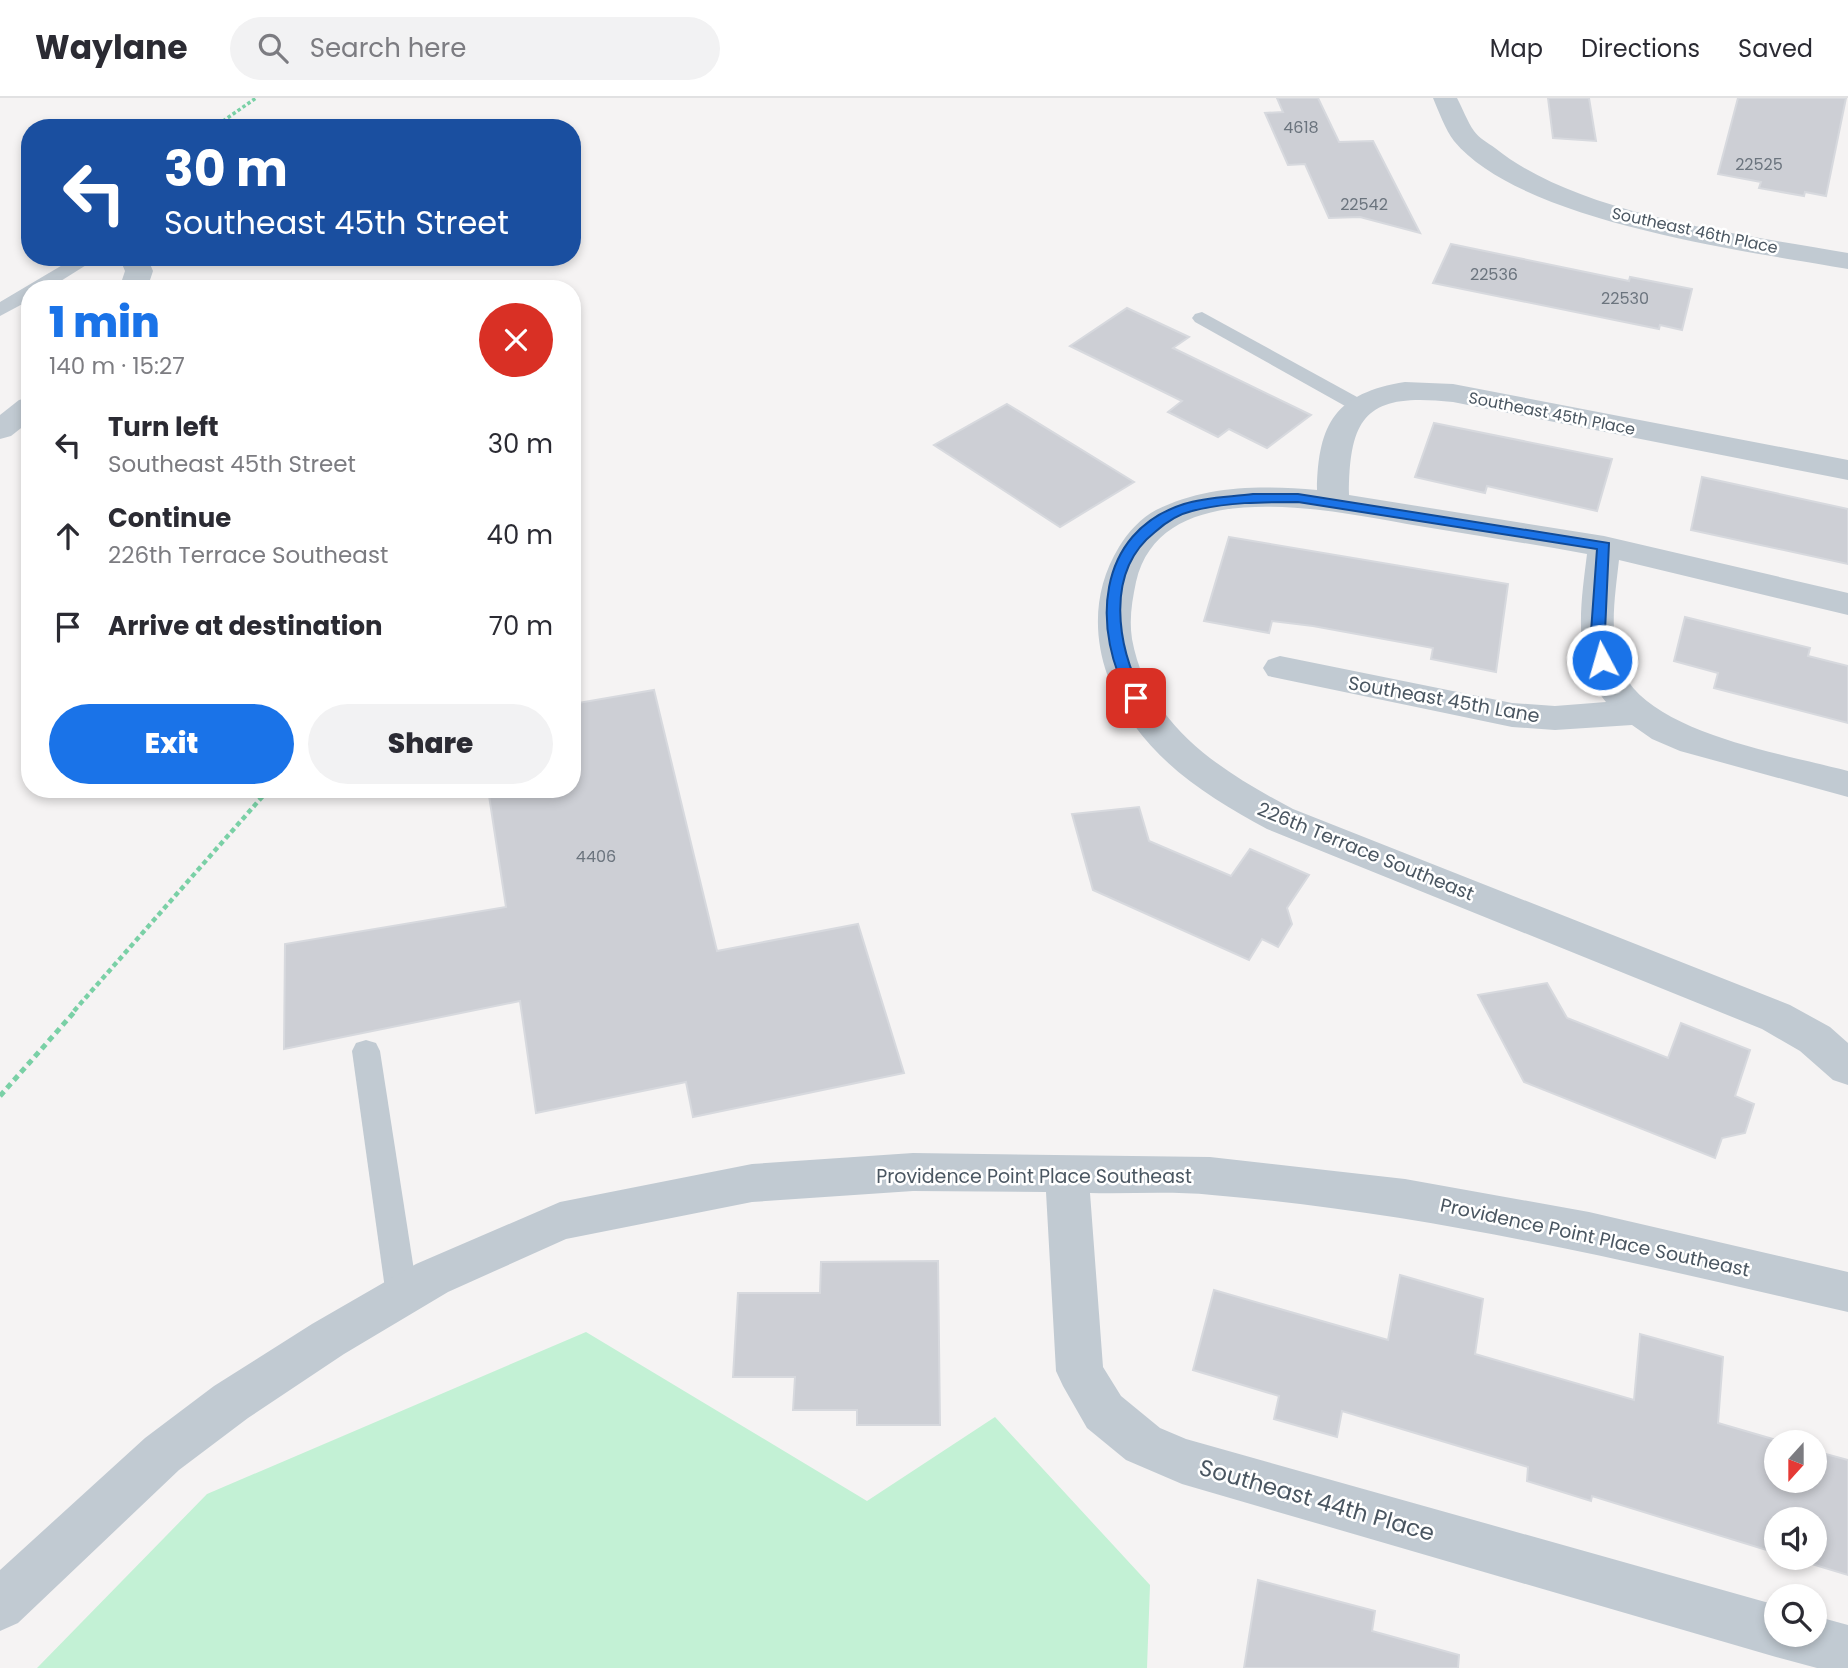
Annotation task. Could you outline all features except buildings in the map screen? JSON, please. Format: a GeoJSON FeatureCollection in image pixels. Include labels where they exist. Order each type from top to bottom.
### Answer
{"type":"FeatureCollection","features":[{"type":"Feature","properties":{"kind":"street","name":"Southeast 46th Place"},"geometry":{"type":"LineString","coordinates":[[1445,98],[1457,127],[1474,146],[1523,179],[1560,197],[1659,226],[1848,261]]}},
{"type":"Feature","properties":{"kind":"street","name":"Southeast 45th Place"},"geometry":{"type":"LineString","coordinates":[[1333,502],[1335,454],[1340,432],[1361,407],[1385,394],[1408,390],[1453,393],[1848,470]]}},
{"type":"Feature","properties":{"kind":"street"},"geometry":{"type":"LineString","coordinates":[[0,430],[21,413]]}},
{"type":"Feature","properties":{"kind":"street","name":"226th Terrace Southeast"},"geometry":{"type":"LineString","coordinates":[[1848,604],[1604,546],[1333,502],[1298,498],[1253,498],[1187,507],[1149,529],[1126,556],[1116,585],[1112,616],[1115,642],[1128,681],[1145,715],[1201,774],[1280,819],[1776,1017],[1815,1039],[1848,1068]]}},
{"type":"Feature","properties":{"kind":"street"},"geometry":{"type":"LineString","coordinates":[[1604,546],[1598,599],[1598,632],[1602,660],[1613,687],[1639,712],[1665,730],[1693,742],[1848,784]]}},
{"type":"Feature","properties":{"kind":"street","name":"Southeast 45th Lane"},"geometry":{"type":"LineString","coordinates":[[1280,668],[1511,715],[1555,718],[1639,712]]}},
{"type":"Feature","properties":{"kind":"street","name":"Providence Point Place Southeast"},"geometry":{"type":"LineString","coordinates":[[0,1605],[162,1454],[242,1395],[328,1339],[432,1278],[560,1221],[752,1183],[913,1172],[1210,1176],[1405,1198],[1589,1232],[1848,1292]]}},
{"type":"Feature","properties":{"kind":"street","name":"Southeast 44th Place"},"geometry":{"type":"LineString","coordinates":[[1068,1175],[1080,1371],[1104,1412],[1143,1444],[1182,1461],[1764,1628]]}},
{"type":"Feature","properties":{"kind":"lane"},"geometry":{"type":"LineString","coordinates":[[50,280],[74,266]]}},
{"type":"Feature","properties":{"kind":"lane"},"geometry":{"type":"LineString","coordinates":[[0,310],[21,297]]}},
{"type":"Feature","properties":{"kind":"lane"},"geometry":{"type":"LineString","coordinates":[[1202,318],[1361,407]]}},
{"type":"Feature","properties":{"kind":"lane"},"geometry":{"type":"LineString","coordinates":[[366,1051],[402,1296]]}},
{"type":"Feature","properties":{"kind":"path"},"geometry":{"type":"LineString","coordinates":[[226,119],[256,98]]}},
{"type":"Feature","properties":{"kind":"path"},"geometry":{"type":"LineString","coordinates":[[0,1096],[261,798]]}},
{"type":"Feature","properties":{"kind":"green space"},"geometry":{"type":"Polygon","coordinates":[[[586,1332],[867,1501],[995,1417],[1150,1585],[1147,1668],[37,1668],[207,1494],[586,1332]]]}},
{"type":"Feature","properties":{"kind":"route"},"geometry":{"type":"LineString","coordinates":[[1136,698],[1115,642],[1112,616],[1116,585],[1126,556],[1139,538],[1160,521],[1187,507],[1253,498],[1298,498],[1333,502],[1604,546],[1598,599],[1598,632],[1602,660]]}}]}
